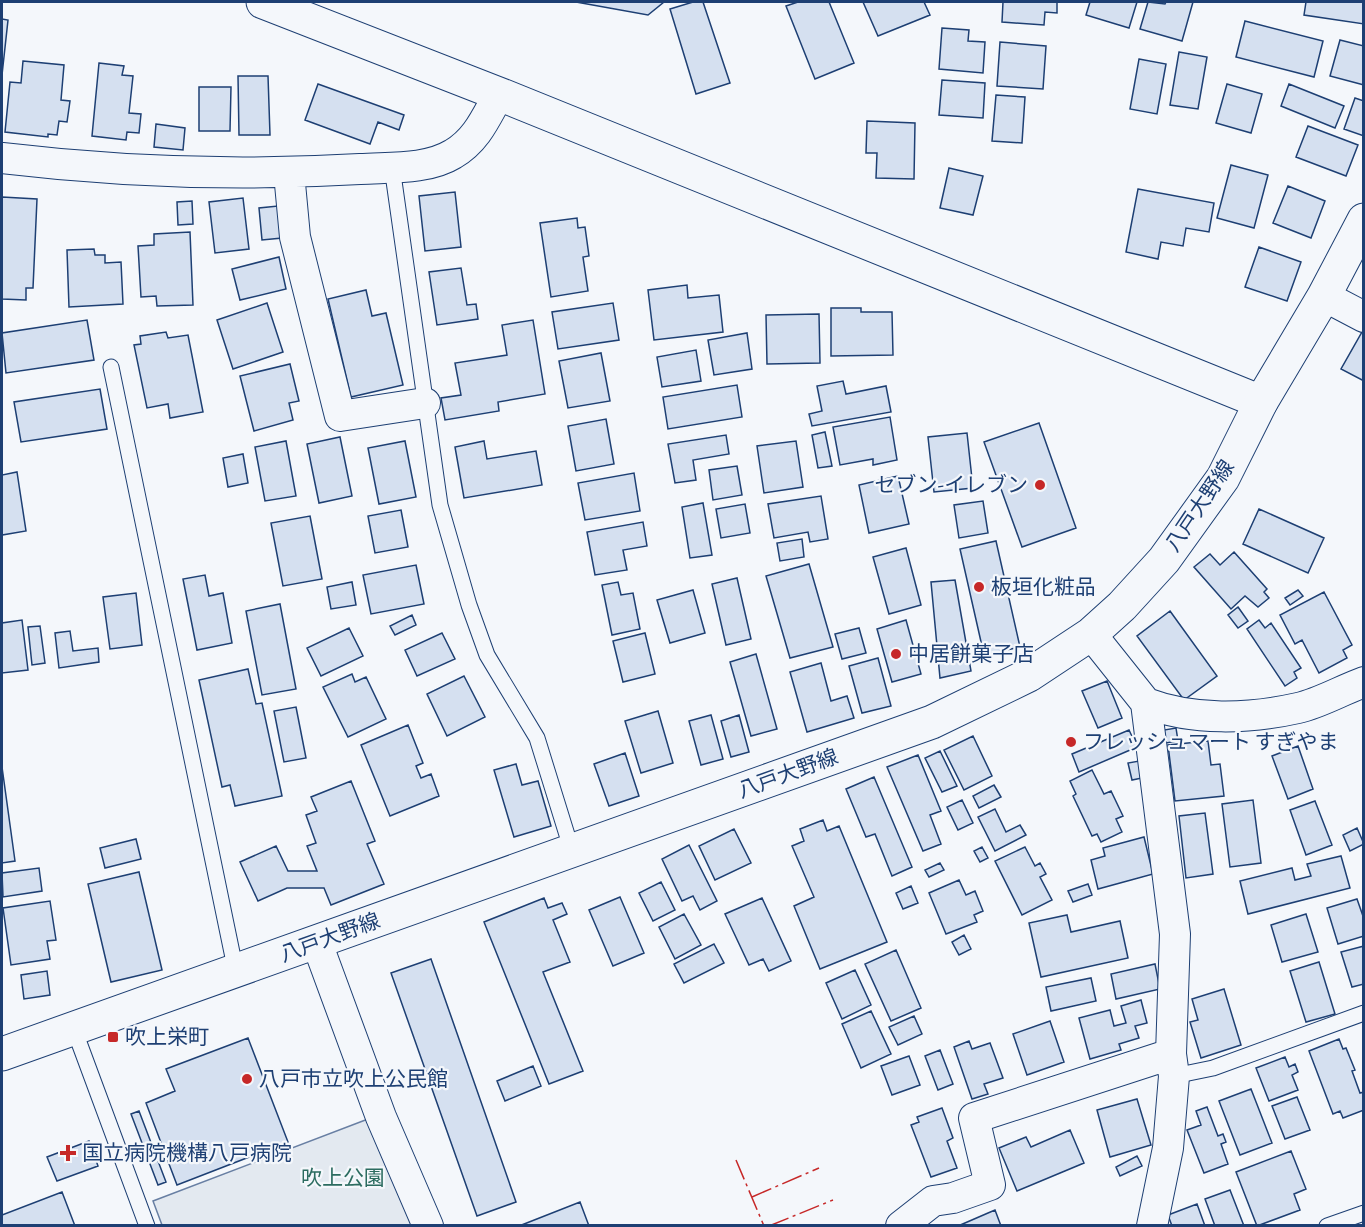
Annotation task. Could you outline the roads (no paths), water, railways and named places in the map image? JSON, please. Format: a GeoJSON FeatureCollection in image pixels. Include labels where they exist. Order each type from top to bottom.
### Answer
{"type":"FeatureCollection","features":[{"type":"Feature","properties":{"kind":"main road"},"geometry":{"type":"LineString","coordinates":[[263,2],[499,94],[1261,402]]}},
{"type":"Feature","properties":{"kind":"main road","name":"八戸大野線"},"geometry":{"type":"LineString","coordinates":[[2,1054],[932,722],[1029,675],[1091,634],[1122,606],[1164,560],[1223,478],[1261,402],[1324,297],[1364,220]]}},
{"type":"Feature","properties":{"kind":"street"},"geometry":{"type":"LineString","coordinates":[[2,158],[63,165],[289,173],[415,166],[452,156],[475,138],[499,94]]}},
{"type":"Feature","properties":{"kind":"street"},"geometry":{"type":"LineString","coordinates":[[289,173],[295,237],[340,416],[425,403]]}},
{"type":"Feature","properties":{"kind":"street"},"geometry":{"type":"LineString","coordinates":[[1324,297],[1364,317]]}},
{"type":"Feature","properties":{"kind":"street"},"geometry":{"type":"LineString","coordinates":[[1091,634],[1146,703],[1172,713],[1241,716],[1300,707],[1364,682]]}},
{"type":"Feature","properties":{"kind":"street"},"geometry":{"type":"LineString","coordinates":[[1146,703],[1175,934],[1168,1148],[1152,1226]]}},
{"type":"Feature","properties":{"kind":"street"},"geometry":{"type":"LineString","coordinates":[[317,943],[381,1118],[428,1226]]}},
{"type":"Feature","properties":{"kind":"street"},"geometry":{"type":"LineString","coordinates":[[901,1226],[933,1201],[953,1198],[990,1185],[974,1118],[1172,1065]]}},
{"type":"Feature","properties":{"kind":"lane"},"geometry":{"type":"LineString","coordinates":[[392,167],[440,505],[469,605],[487,655],[537,738],[572,851]]}},
{"type":"Feature","properties":{"kind":"lane"},"geometry":{"type":"LineString","coordinates":[[111,367],[236,972]]}},
{"type":"Feature","properties":{"kind":"lane"},"geometry":{"type":"LineString","coordinates":[[1172,1065],[1213,1068],[1364,1013]]}},
{"type":"Feature","properties":{"kind":"lane"},"geometry":{"type":"LineString","coordinates":[[74,1029],[147,1226]]}},
{"type":"Feature","properties":{"kind":"lane"},"geometry":{"type":"LineString","coordinates":[[1327,1226],[1364,1213]]}},
{"type":"Feature","properties":{"kind":"place","name":"セブン-イレブン"},"geometry":{"type":"Point","coordinates":[1040,485]}},
{"type":"Feature","properties":{"kind":"place","name":"板垣化粧品"},"geometry":{"type":"Point","coordinates":[979,587]}},
{"type":"Feature","properties":{"kind":"place","name":"中居餅菓子店"},"geometry":{"type":"Point","coordinates":[896,654]}},
{"type":"Feature","properties":{"kind":"place","name":"フレッシュマート すぎやま"},"geometry":{"type":"Point","coordinates":[1071,742]}},
{"type":"Feature","properties":{"kind":"place","name":"吹上栄町"},"geometry":{"type":"Point","coordinates":[113,1037]}},
{"type":"Feature","properties":{"kind":"place","name":"八戸市立吹上公民館"},"geometry":{"type":"Point","coordinates":[247,1079]}},
{"type":"Feature","properties":{"kind":"place","name":"国立病院機構八戸病院"},"geometry":{"type":"Point","coordinates":[68,1153]}},
{"type":"Feature","properties":{"kind":"park label","name":"吹上公園"},"geometry":{"type":"Point","coordinates":[343,1178]}}]}
